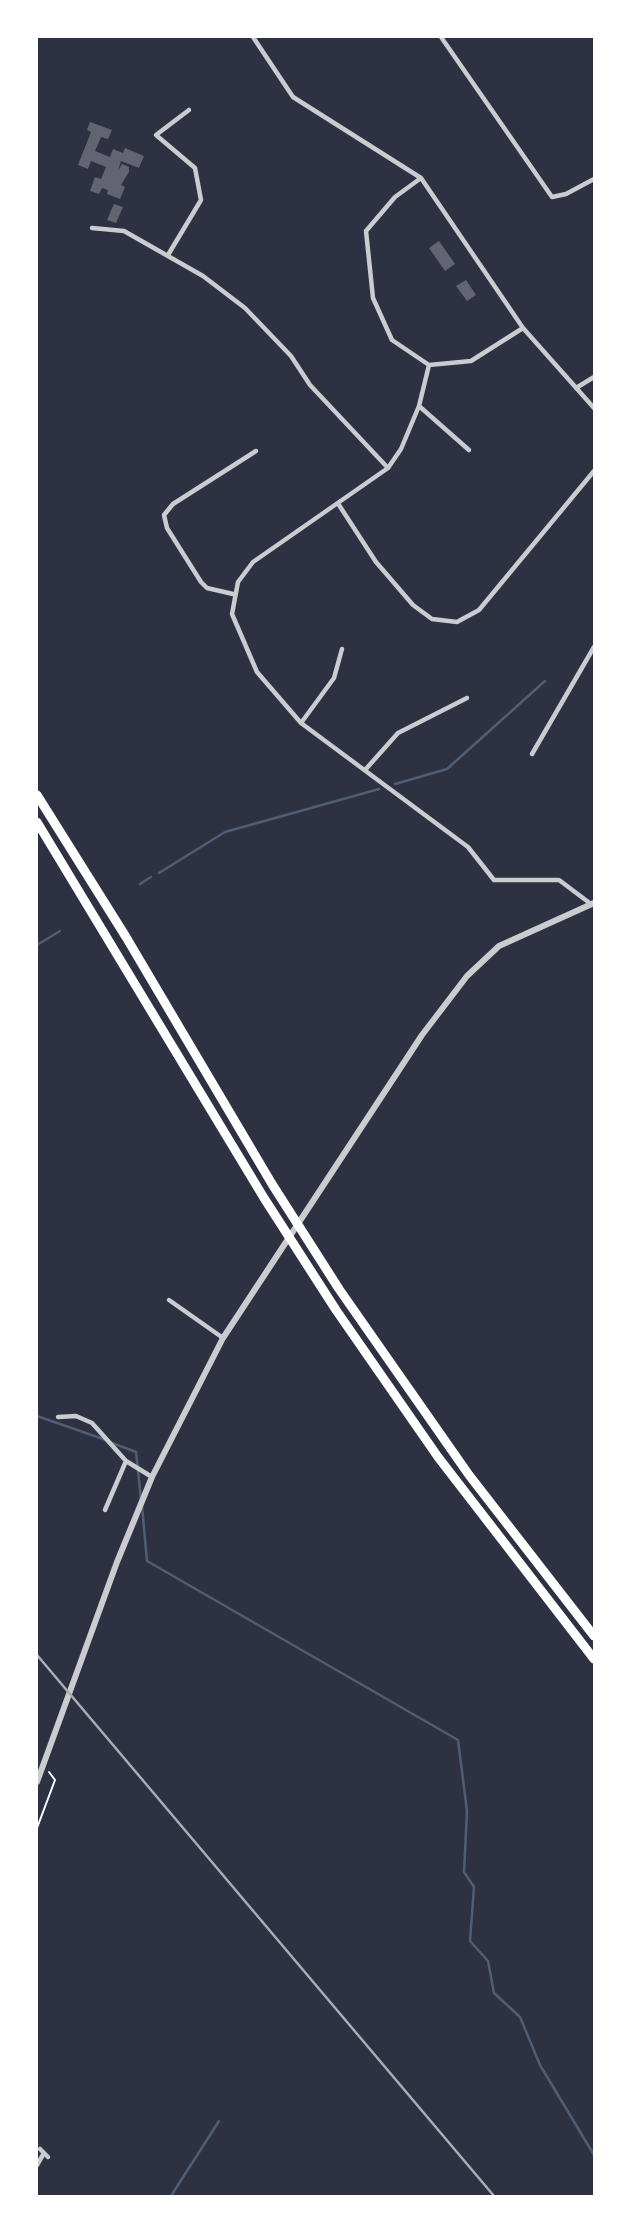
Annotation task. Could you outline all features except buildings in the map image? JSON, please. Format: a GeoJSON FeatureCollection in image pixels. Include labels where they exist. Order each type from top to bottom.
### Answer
{"type":"FeatureCollection","features":[{"type":"Feature","properties":{"kind":"highway"},"geometry":{"type":"LineString","coordinates":[[37,795],[126,937],[272,1184],[358,1317],[469,1475],[594,1636]]}},
{"type":"Feature","properties":{"kind":"highway"},"geometry":{"type":"LineString","coordinates":[[37,822],[258,1189],[342,1320],[474,1506],[594,1659]]}},
{"type":"Feature","properties":{"kind":"street"},"geometry":{"type":"LineString","coordinates":[[253,37],[293,97],[421,178],[523,328],[594,408]]}},
{"type":"Feature","properties":{"kind":"street"},"geometry":{"type":"LineString","coordinates":[[440,37],[552,197],[566,194],[594,179]]}},
{"type":"Feature","properties":{"kind":"street"},"geometry":{"type":"LineString","coordinates":[[168,255],[201,200],[195,168],[156,135],[173,125],[188,110]]}},
{"type":"Feature","properties":{"kind":"street"},"geometry":{"type":"LineString","coordinates":[[421,178],[396,197],[366,231],[373,298],[392,340],[429,365],[471,361],[523,328]]}},
{"type":"Feature","properties":{"kind":"street"},"geometry":{"type":"LineString","coordinates":[[92,228],[124,231],[168,255],[245,307],[291,356],[310,385],[388,468]]}},
{"type":"Feature","properties":{"kind":"street"},"geometry":{"type":"LineString","coordinates":[[429,365],[419,406],[401,449],[388,468],[253,562],[243,573],[233,594],[232,614],[254,667],[301,723],[468,847],[494,880],[559,880],[593,904]]}},
{"type":"Feature","properties":{"kind":"street"},"geometry":{"type":"LineString","coordinates":[[576,388],[594,377]]}},
{"type":"Feature","properties":{"kind":"street"},"geometry":{"type":"LineString","coordinates":[[419,406],[469,450]]}},
{"type":"Feature","properties":{"kind":"street"},"geometry":{"type":"LineString","coordinates":[[233,594],[206,588],[167,528],[164,515],[173,504],[256,451]]}},
{"type":"Feature","properties":{"kind":"street"},"geometry":{"type":"LineString","coordinates":[[339,504],[376,562],[413,605],[432,618],[457,622],[479,610],[594,471]]}},
{"type":"Feature","properties":{"kind":"street"},"geometry":{"type":"LineString","coordinates":[[532,754],[594,647]]}},
{"type":"Feature","properties":{"kind":"street"},"geometry":{"type":"LineString","coordinates":[[301,723],[334,678],[342,649]]}},
{"type":"Feature","properties":{"kind":"street"},"geometry":{"type":"LineString","coordinates":[[365,770],[398,733],[467,698]]}},
{"type":"Feature","properties":{"kind":"street"},"geometry":{"type":"LineString","coordinates":[[37,1782],[117,1562],[152,1477],[223,1338],[324,1189],[422,1035],[467,976],[499,946],[593,904]]}},
{"type":"Feature","properties":{"kind":"street"},"geometry":{"type":"LineString","coordinates":[[169,1300],[223,1338]]}},
{"type":"Feature","properties":{"kind":"street"},"geometry":{"type":"LineString","coordinates":[[58,1416],[76,1416],[92,1423],[126,1461],[152,1477]]}},
{"type":"Feature","properties":{"kind":"street"},"geometry":{"type":"LineString","coordinates":[[105,1510],[126,1461]]}},
{"type":"Feature","properties":{"kind":"street"},"geometry":{"type":"LineString","coordinates":[[37,2165],[44,2153]]}},
{"type":"Feature","properties":{"kind":"path"},"geometry":{"type":"LineString","coordinates":[[37,1828],[55,1780],[43,1763]]}},
{"type":"Feature","properties":{"kind":"waterway"},"geometry":{"type":"LineString","coordinates":[[395,784],[447,769],[545,681]]}},
{"type":"Feature","properties":{"kind":"waterway"},"geometry":{"type":"LineString","coordinates":[[159,873],[225,832],[379,789]]}},
{"type":"Feature","properties":{"kind":"waterway"},"geometry":{"type":"LineString","coordinates":[[140,884],[151,877]]}},
{"type":"Feature","properties":{"kind":"waterway"},"geometry":{"type":"LineString","coordinates":[[37,945],[60,931]]}},
{"type":"Feature","properties":{"kind":"waterway"},"geometry":{"type":"LineString","coordinates":[[37,1416],[106,1440]]}},
{"type":"Feature","properties":{"kind":"waterway"},"geometry":{"type":"LineString","coordinates":[[112,1443],[136,1452],[141,1499]]}},
{"type":"Feature","properties":{"kind":"waterway"},"geometry":{"type":"LineString","coordinates":[[142,1506],[147,1561],[458,1740],[467,1811],[464,1872],[474,1887],[470,1941],[488,1961],[494,1993],[520,2017],[540,2065],[594,2155]]}},
{"type":"Feature","properties":{"kind":"waterway"},"geometry":{"type":"LineString","coordinates":[[171,2196],[219,2121]]}},
{"type":"Feature","properties":{"kind":"railway"},"geometry":{"type":"LineString","coordinates":[[37,1655],[494,2196]]}}]}
